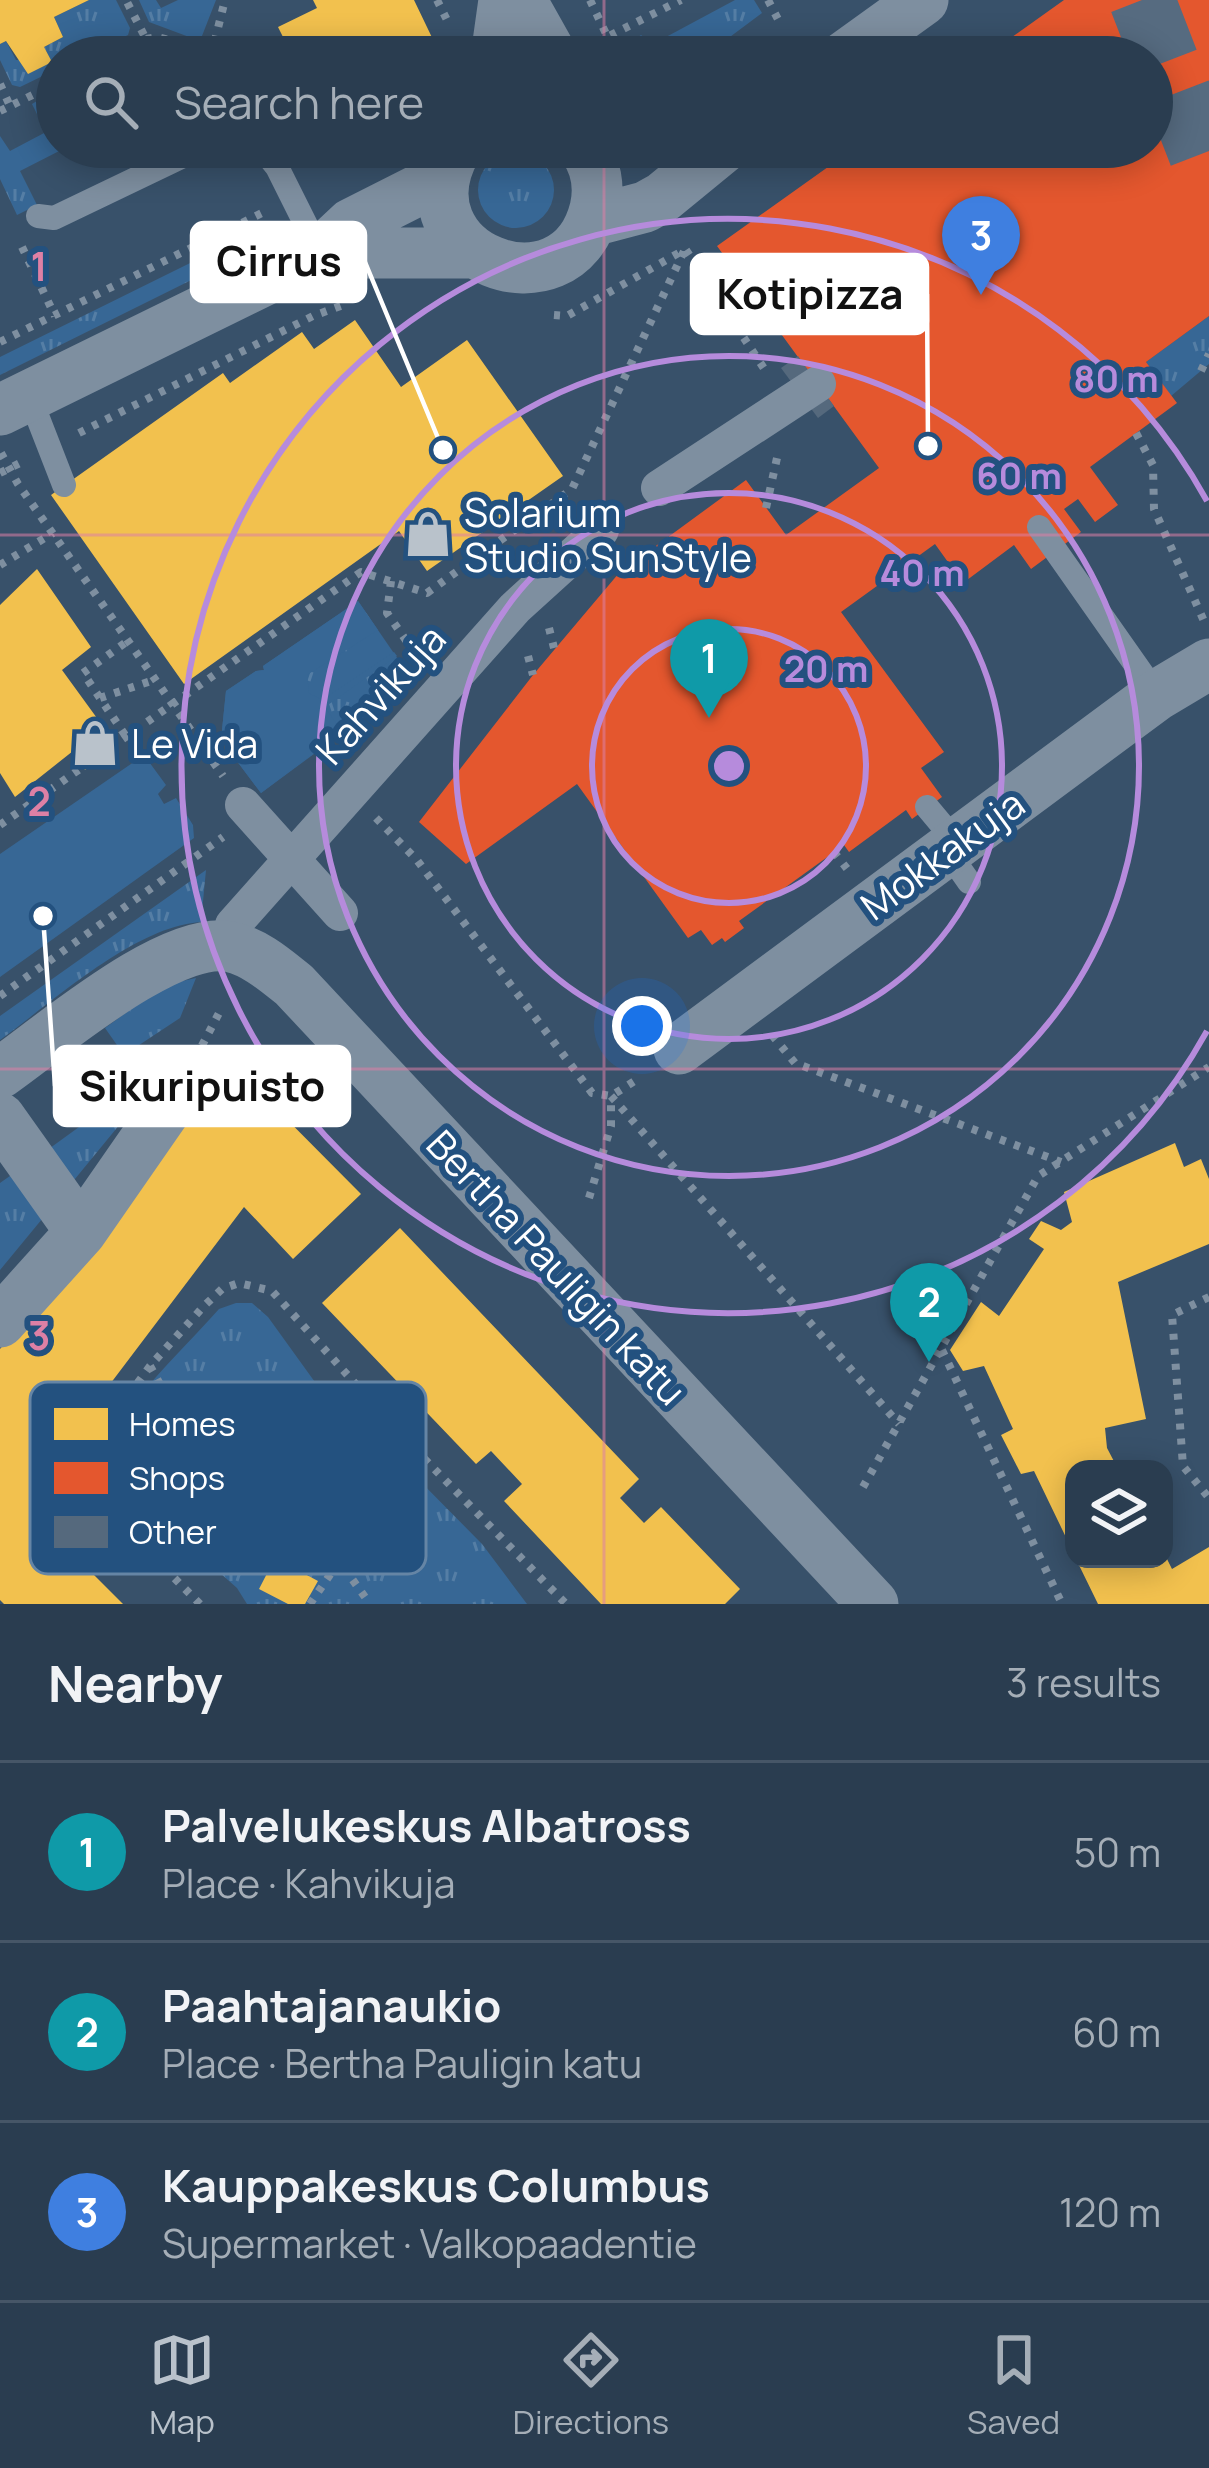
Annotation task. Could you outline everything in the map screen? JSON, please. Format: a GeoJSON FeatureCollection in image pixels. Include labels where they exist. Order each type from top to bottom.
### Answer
{"type":"FeatureCollection","features":[{"type":"Feature","properties":{"kind":"street"},"geometry":{"type":"LineString","coordinates":[[499,36],[504,0]]}},
{"type":"Feature","properties":{"kind":"street"},"geometry":{"type":"LineString","coordinates":[[521,0],[542,36]]}},
{"type":"Feature","properties":{"kind":"street"},"geometry":{"type":"LineString","coordinates":[[873,36],[923,0]]}},
{"type":"Feature","properties":{"kind":"street"},"geometry":{"type":"LineString","coordinates":[[15,403],[320,253],[351,224],[440,168]]}},
{"type":"Feature","properties":{"kind":"street"},"geometry":{"type":"LineString","coordinates":[[450,168],[448,219],[473,253]]}},
{"type":"Feature","properties":{"kind":"street"},"geometry":{"type":"LineString","coordinates":[[320,253],[473,253],[510,268],[550,263],[582,238],[592,221],[597,199],[592,168]]}},
{"type":"Feature","properties":{"kind":"street"},"geometry":{"type":"LineString","coordinates":[[592,221],[645,207],[698,168]]}},
{"type":"Feature","properties":{"kind":"street"},"geometry":{"type":"LineString","coordinates":[[659,488],[803,394]]}},
{"type":"Feature","properties":{"kind":"street","name":"Kahvikuja"},"geometry":{"type":"LineString","coordinates":[[231,935],[288,859],[515,608],[601,530]]}},
{"type":"Feature","properties":{"kind":"street","name":"Mokkakuja"},"geometry":{"type":"LineString","coordinates":[[679,1049],[1157,695],[1209,664]]}},
{"type":"Feature","properties":{"kind":"street"},"geometry":{"type":"LineString","coordinates":[[247,811],[340,913]]}},
{"type":"Feature","properties":{"kind":"street"},"geometry":{"type":"LineString","coordinates":[[0,1073],[157,963],[231,935]]}},
{"type":"Feature","properties":{"kind":"street","name":"Bertha Pauligin katu"},"geometry":{"type":"LineString","coordinates":[[231,935],[294,985],[873,1604]]}},
{"type":"Feature","properties":{"kind":"street"},"geometry":{"type":"LineString","coordinates":[[0,1322],[81,1232],[174,1098]]}},
{"type":"Feature","properties":{"kind":"street"},"geometry":{"type":"LineString","coordinates":[[0,1118],[81,1232]]}},
{"type":"Feature","properties":{"kind":"lane"},"geometry":{"type":"LineString","coordinates":[[38,217],[54,218],[158,168]]}},
{"type":"Feature","properties":{"kind":"lane"},"geometry":{"type":"LineString","coordinates":[[275,168],[320,253]]}},
{"type":"Feature","properties":{"kind":"lane"},"geometry":{"type":"LineString","coordinates":[[15,403],[74,479]]}},
{"type":"Feature","properties":{"kind":"lane"},"geometry":{"type":"LineString","coordinates":[[1039,527],[1157,695]]}},
{"type":"Feature","properties":{"kind":"path"},"geometry":{"type":"LineString","coordinates":[[126,0],[144,36]]}},
{"type":"Feature","properties":{"kind":"path"},"geometry":{"type":"LineString","coordinates":[[216,36],[225,0]]}},
{"type":"Feature","properties":{"kind":"path"},"geometry":{"type":"LineString","coordinates":[[590,0],[608,36],[681,0]]}},
{"type":"Feature","properties":{"kind":"path"},"geometry":{"type":"LineString","coordinates":[[768,0],[781,25]]}},
{"type":"Feature","properties":{"kind":"path"},"geometry":{"type":"LineString","coordinates":[[0,84],[10,106]]}},
{"type":"Feature","properties":{"kind":"path"},"geometry":{"type":"LineString","coordinates":[[0,111],[36,93]]}},
{"type":"Feature","properties":{"kind":"path"},"geometry":{"type":"LineString","coordinates":[[0,343],[294,198]]}},
{"type":"Feature","properties":{"kind":"path"},"geometry":{"type":"LineString","coordinates":[[14,228],[55,316]]}},
{"type":"Feature","properties":{"kind":"path"},"geometry":{"type":"LineString","coordinates":[[0,825],[362,572],[427,592],[572,489],[685,249],[803,394]]}},
{"type":"Feature","properties":{"kind":"path"},"geometry":{"type":"LineString","coordinates":[[0,996],[247,811],[53,533],[4,471],[313,316],[349,303]]}},
{"type":"Feature","properties":{"kind":"path"},"geometry":{"type":"LineString","coordinates":[[1201,371],[1209,354]]}},
{"type":"Feature","properties":{"kind":"path"},"geometry":{"type":"LineString","coordinates":[[1136,434],[1153,465],[1154,509],[1198,601]]}},
{"type":"Feature","properties":{"kind":"path"},"geometry":{"type":"LineString","coordinates":[[0,565],[53,533]]}},
{"type":"Feature","properties":{"kind":"path"},"geometry":{"type":"LineString","coordinates":[[391,581],[386,613],[423,665]]}},
{"type":"Feature","properties":{"kind":"path"},"geometry":{"type":"LineString","coordinates":[[125,735],[83,673],[129,640]]}},
{"type":"Feature","properties":{"kind":"path"},"geometry":{"type":"LineString","coordinates":[[100,698],[157,679]]}},
{"type":"Feature","properties":{"kind":"path"},"geometry":{"type":"LineString","coordinates":[[349,792],[408,848],[592,1093],[611,1096],[899,1424]]}},
{"type":"Feature","properties":{"kind":"path"},"geometry":{"type":"LineString","coordinates":[[834,852],[846,867]]}},
{"type":"Feature","properties":{"kind":"path"},"geometry":{"type":"LineString","coordinates":[[744,1001],[795,1063],[1061,1162]]}},
{"type":"Feature","properties":{"kind":"path"},"geometry":{"type":"LineString","coordinates":[[863,1487],[1038,1176],[1209,1067]]}},
{"type":"Feature","properties":{"kind":"path"},"geometry":{"type":"LineString","coordinates":[[590,1198],[611,1126],[611,1096]]}},
{"type":"Feature","properties":{"kind":"path"},"geometry":{"type":"LineString","coordinates":[[138,1382],[222,1289],[239,1283],[272,1291],[354,1382]]}},
{"type":"Feature","properties":{"kind":"path"},"geometry":{"type":"LineString","coordinates":[[1209,1297],[1172,1316],[1184,1466],[1209,1498]]}},
{"type":"Feature","properties":{"kind":"path"},"geometry":{"type":"LineString","coordinates":[[941,1349],[1062,1604]]}},
{"type":"Feature","properties":{"kind":"path"},"geometry":{"type":"LineString","coordinates":[[150,1366],[159,1382]]}},
{"type":"Feature","properties":{"kind":"path"},"geometry":{"type":"LineString","coordinates":[[426,1461],[566,1604]]}},
{"type":"Feature","properties":{"kind":"path"},"geometry":{"type":"LineString","coordinates":[[170,1574],[200,1604]]}},
{"type":"Feature","properties":{"kind":"path"},"geometry":{"type":"LineString","coordinates":[[310,1604],[330,1574]]}},
{"type":"Feature","properties":{"kind":"path"},"geometry":{"type":"LineString","coordinates":[[350,1574],[370,1604]]}},
{"type":"Feature","properties":{"kind":"green space"},"geometry":{"type":"Polygon","coordinates":[[[89,0],[116,0],[130,28],[126,36],[63,36],[54,17],[89,0]]]}},
{"type":"Feature","properties":{"kind":"green space"},"geometry":{"type":"Polygon","coordinates":[[[139,0],[156,0],[161,8],[178,0],[216,0],[202,36],[187,36],[149,22],[139,0]]]}},
{"type":"Feature","properties":{"kind":"green space"},"geometry":{"type":"Polygon","coordinates":[[[735,0],[754,0],[762,13],[731,36],[668,36],[735,0]]]}},
{"type":"Feature","properties":{"kind":"green space"},"geometry":{"type":"Polygon","coordinates":[[[6,41],[16,60],[36,61],[36,79],[20,87],[12,85],[0,60],[0,44],[6,41]]]}},
{"type":"Feature","properties":{"kind":"green space"},"geometry":{"type":"Polygon","coordinates":[[[0,136],[10,151],[36,137],[36,163],[20,171],[37,205],[17,215],[0,179],[0,136]]]}},
{"type":"Feature","properties":{"kind":"green space"},"geometry":{"type":"Polygon","coordinates":[[[486,168],[546,168],[551,175],[551,205],[531,225],[501,225],[481,205],[478,190],[486,168]]]}},
{"type":"Feature","properties":{"kind":"green space"},"geometry":{"type":"Polygon","coordinates":[[[263,227],[274,239],[0,375],[0,357],[263,227]]]}},
{"type":"Feature","properties":{"kind":"green space"},"geometry":{"type":"Polygon","coordinates":[[[1209,316],[1209,364],[1171,396],[1146,362],[1209,316]]]}},
{"type":"Feature","properties":{"kind":"green space"},"geometry":{"type":"Polygon","coordinates":[[[358,601],[413,681],[261,793],[221,740],[226,691],[264,670],[263,666],[358,601]]]}},
{"type":"Feature","properties":{"kind":"green space"},"geometry":{"type":"Polygon","coordinates":[[[358,601],[378,630],[307,675],[309,693],[322,700],[394,652],[397,656],[325,707],[342,732],[261,793],[221,740],[226,691],[264,670],[263,666],[358,601]]]}},
{"type":"Feature","properties":{"kind":"green space"},"geometry":{"type":"Polygon","coordinates":[[[144,755],[166,785],[158,794],[164,804],[176,798],[193,825],[194,838],[0,977],[0,854],[144,755]]]}},
{"type":"Feature","properties":{"kind":"green space"},"geometry":{"type":"Polygon","coordinates":[[[206,870],[201,922],[149,937],[123,951],[0,1040],[0,1016],[206,870]]]}},
{"type":"Feature","properties":{"kind":"green space"},"geometry":{"type":"Polygon","coordinates":[[[196,978],[180,1018],[124,1055],[105,1028],[164,985],[196,978]]]}},
{"type":"Feature","properties":{"kind":"green space"},"geometry":{"type":"Polygon","coordinates":[[[141,1082],[148,1090],[70,1185],[46,1151],[141,1082]]]}},
{"type":"Feature","properties":{"kind":"green space"},"geometry":{"type":"Polygon","coordinates":[[[17,1171],[47,1213],[0,1270],[0,1183],[17,1171]]]}},
{"type":"Feature","properties":{"kind":"green space"},"geometry":{"type":"Polygon","coordinates":[[[252,1303],[268,1317],[315,1382],[153,1382],[219,1309],[252,1303]]]}},
{"type":"Feature","properties":{"kind":"green space"},"geometry":{"type":"Polygon","coordinates":[[[426,1487],[482,1544],[527,1604],[247,1604],[221,1574],[426,1574],[426,1487]]]}},
{"type":"Feature","properties":{"kind":"building: Homes"},"geometry":{"type":"Polygon","coordinates":[[[0,0],[89,0],[54,17],[63,36],[36,36],[36,70],[28,74],[6,41],[0,44],[0,0]]]}},
{"type":"Feature","properties":{"kind":"building: Homes"},"geometry":{"type":"Polygon","coordinates":[[[313,0],[414,0],[431,36],[282,36],[278,27],[317,8],[313,0]]]}},
{"type":"Feature","properties":{"kind":"building: Homes"},"geometry":{"type":"Polygon","coordinates":[[[355,320],[401,387],[467,340],[563,476],[427,571],[399,531],[184,684],[51,495],[223,373],[230,383],[302,332],[314,349],[355,320]]]}},
{"type":"Feature","properties":{"kind":"building: Homes"},"geometry":{"type":"Polygon","coordinates":[[[37,569],[91,647],[62,670],[118,747],[85,770],[73,751],[15,797],[0,773],[0,605],[37,569]]]}},
{"type":"Feature","properties":{"kind":"building: Homes"},"geometry":{"type":"Polygon","coordinates":[[[232,1064],[361,1194],[293,1259],[244,1207],[112,1382],[30,1382],[30,1574],[93,1574],[123,1604],[4,1604],[0,1600],[0,1349],[232,1064]]]}},
{"type":"Feature","properties":{"kind":"building: Homes"},"geometry":{"type":"Polygon","coordinates":[[[1175,1143],[1184,1167],[1201,1159],[1209,1179],[1209,1244],[1118,1282],[1146,1419],[1105,1428],[1113,1460],[1065,1460],[1065,1535],[1034,1471],[1021,1474],[1001,1435],[1013,1429],[984,1366],[963,1371],[950,1350],[981,1302],[999,1316],[1044,1249],[1029,1239],[1041,1221],[1061,1230],[1072,1222],[1064,1192],[1175,1143]]]}},
{"type":"Feature","properties":{"kind":"building: Homes"},"geometry":{"type":"Polygon","coordinates":[[[400,1228],[639,1479],[620,1498],[644,1523],[661,1507],[740,1589],[725,1604],[601,1604],[504,1501],[522,1484],[491,1451],[476,1464],[426,1412],[426,1382],[398,1382],[322,1303],[400,1228]]]}},
{"type":"Feature","properties":{"kind":"building: Homes"},"geometry":{"type":"Polygon","coordinates":[[[1209,1547],[1209,1604],[1098,1604],[1080,1568],[1172,1568],[1209,1547]]]}},
{"type":"Feature","properties":{"kind":"building: Homes"},"geometry":{"type":"Polygon","coordinates":[[[267,1574],[305,1574],[318,1581],[305,1604],[288,1604],[259,1589],[267,1574]]]}},
{"type":"Feature","properties":{"kind":"building: Shops"},"geometry":{"type":"Polygon","coordinates":[[[1064,0],[1209,0],[1209,316],[1146,362],[1177,403],[1090,467],[1118,505],[1095,522],[1078,499],[1064,509],[1081,532],[1031,569],[1014,545],[963,583],[935,544],[841,612],[944,752],[921,768],[942,797],[912,819],[906,810],[849,852],[844,845],[739,921],[744,928],[712,945],[701,930],[688,938],[577,784],[466,864],[419,822],[619,573],[746,480],[786,535],[879,468],[717,246],[827,168],[1173,168],[1173,36],[1013,36],[1064,0]]]}},
{"type":"Feature","properties":{"kind":"building: Other"},"geometry":{"type":"Polygon","coordinates":[[[798,356],[834,406],[818,418],[781,368],[798,356]]]}},
{"type":"Feature","properties":{"kind":"tunnel"},"geometry":{"type":"LineString","coordinates":[[1142,0],[1156,36]]}},
{"type":"Feature","properties":{"kind":"tunnel"},"geometry":{"type":"LineString","coordinates":[[1173,80],[1209,173]]}},
{"type":"Feature","properties":{"kind":"place","name":"Kauppakeskus Columbus"},"geometry":{"type":"Point","coordinates":[981,295]}},
{"type":"Feature","properties":{"kind":"place","name":"Kotipizza"},"geometry":{"type":"Point","coordinates":[928,446]}},
{"type":"Feature","properties":{"kind":"place","name":"Cirrus"},"geometry":{"type":"Point","coordinates":[443,450]}},
{"type":"Feature","properties":{"kind":"place","name":"Solarium Studio SunStyle"},"geometry":{"type":"Point","coordinates":[428,534]}},
{"type":"Feature","properties":{"kind":"place","name":"Palvelukeskus Albatross"},"geometry":{"type":"Point","coordinates":[709,718]}},
{"type":"Feature","properties":{"kind":"place","name":"Le Vida"},"geometry":{"type":"Point","coordinates":[95,743]}},
{"type":"Feature","properties":{"kind":"place","name":"Sikuripuisto"},"geometry":{"type":"Point","coordinates":[43,916]}},
{"type":"Feature","properties":{"kind":"place","name":"Paahtajanaukio"},"geometry":{"type":"Point","coordinates":[929,1362]}}]}
